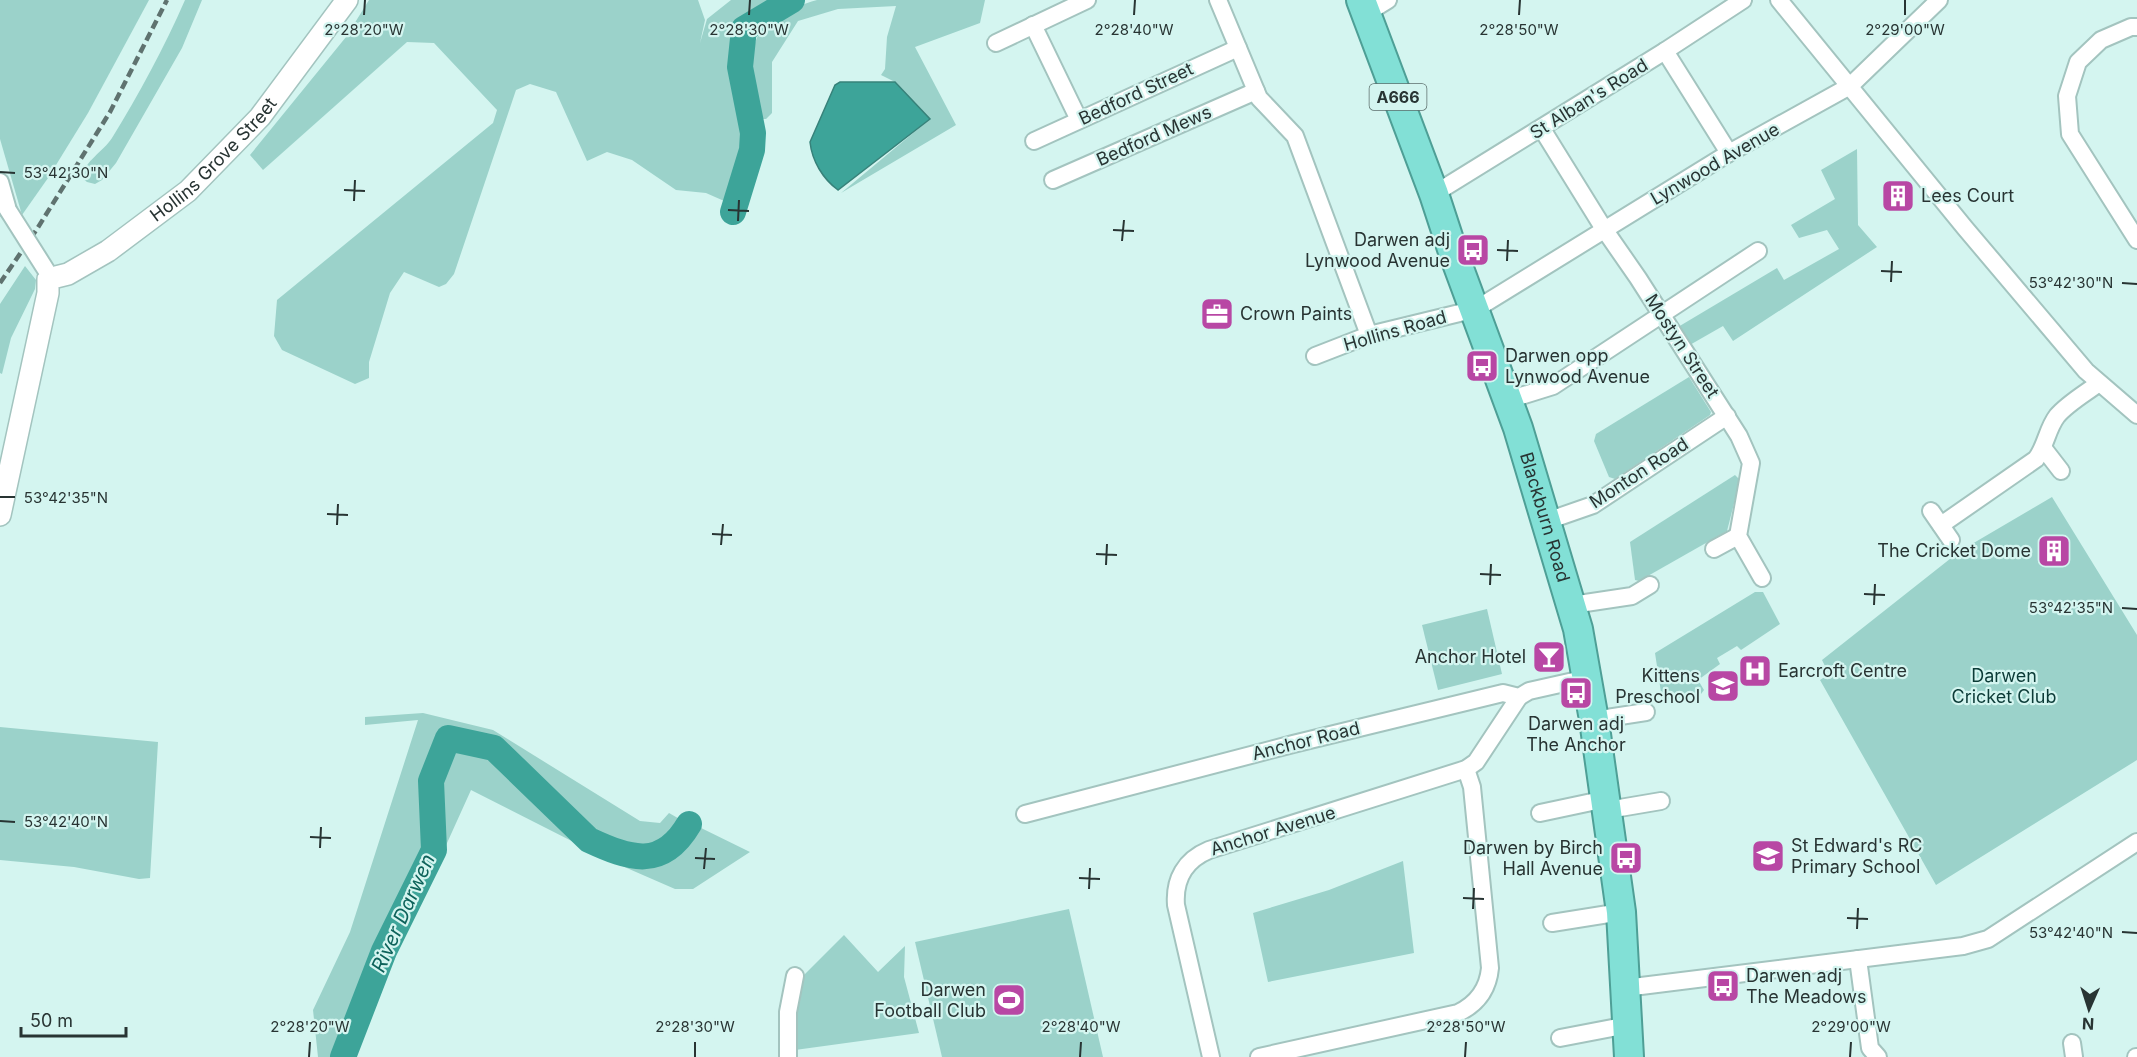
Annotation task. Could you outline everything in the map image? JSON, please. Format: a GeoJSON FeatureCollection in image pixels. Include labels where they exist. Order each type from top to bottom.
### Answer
{"type":"FeatureCollection","features":[{"type":"Feature","properties":{"kind":"highway","name":"Blackburn Road"},"geometry":{"type":"LineString","coordinates":[[1372,4],[1454,255],[1508,400],[1572,605],[1594,720],[1621,912],[1629,1057]]}},
{"type":"Feature","properties":{"kind":"street","name":"Hollins Grove Street"},"geometry":{"type":"LineString","coordinates":[[47,275],[68,274],[108,251],[188,191],[260,117],[347,0]]}},
{"type":"Feature","properties":{"kind":"street"},"geometry":{"type":"LineString","coordinates":[[996,43],[1087,0]]}},
{"type":"Feature","properties":{"kind":"street"},"geometry":{"type":"LineString","coordinates":[[1218,0],[1259,98],[1295,136],[1369,335]]}},
{"type":"Feature","properties":{"kind":"street","name":"St Alban's Road"},"geometry":{"type":"LineString","coordinates":[[1434,194],[1542,129],[1743,0]]}},
{"type":"Feature","properties":{"kind":"street"},"geometry":{"type":"LineString","coordinates":[[1779,0],[1965,228],[2086,371],[2134,407]]}},
{"type":"Feature","properties":{"kind":"street","name":"Lynwood Avenue"},"geometry":{"type":"LineString","coordinates":[[1476,309],[1730,153],[1850,86],[1939,0]]}},
{"type":"Feature","properties":{"kind":"street"},"geometry":{"type":"LineString","coordinates":[[1033,26],[1079,120]]}},
{"type":"Feature","properties":{"kind":"street"},"geometry":{"type":"LineString","coordinates":[[2137,27],[2130,27],[2101,40],[2078,62],[2067,96],[2070,134],[2137,240]]}},
{"type":"Feature","properties":{"kind":"street","name":"Bedford Street"},"geometry":{"type":"LineString","coordinates":[[1034,141],[1238,48]]}},
{"type":"Feature","properties":{"kind":"street"},"geometry":{"type":"LineString","coordinates":[[1665,51],[1730,153]]}},
{"type":"Feature","properties":{"kind":"street","name":"Bedford Mews"},"geometry":{"type":"LineString","coordinates":[[1053,180],[1256,91]]}},
{"type":"Feature","properties":{"kind":"street","name":"Mostyn Street"},"geometry":{"type":"LineString","coordinates":[[1542,129],[1604,229],[1739,436],[1751,463],[1738,536]]}},
{"type":"Feature","properties":{"kind":"street"},"geometry":{"type":"LineString","coordinates":[[0,183],[8,210],[47,275],[48,293],[0,515]]}},
{"type":"Feature","properties":{"kind":"street"},"geometry":{"type":"LineString","coordinates":[[1508,400],[1553,386],[1758,251]]}},
{"type":"Feature","properties":{"kind":"street","name":"Hollins Road"},"geometry":{"type":"LineString","coordinates":[[1315,356],[1369,335],[1476,309]]}},
{"type":"Feature","properties":{"kind":"street"},"geometry":{"type":"LineString","coordinates":[[1941,525],[2036,459],[2058,415],[2099,383]]}},
{"type":"Feature","properties":{"kind":"street","name":"Monton Road"},"geometry":{"type":"LineString","coordinates":[[1547,521],[1593,505],[1727,416]]}},
{"type":"Feature","properties":{"kind":"street"},"geometry":{"type":"LineString","coordinates":[[2043,449],[2061,471]]}},
{"type":"Feature","properties":{"kind":"street"},"geometry":{"type":"LineString","coordinates":[[1931,511],[1951,540]]}},
{"type":"Feature","properties":{"kind":"street"},"geometry":{"type":"LineString","coordinates":[[1714,549],[1738,536],[1761,578]]}},
{"type":"Feature","properties":{"kind":"street"},"geometry":{"type":"LineString","coordinates":[[1572,605],[1632,596],[1650,585]]}},
{"type":"Feature","properties":{"kind":"street","name":"Anchor Road"},"geometry":{"type":"LineString","coordinates":[[1025,814],[1270,749],[1503,693],[1519,697],[1529,691],[1587,678]]}},
{"type":"Feature","properties":{"kind":"street"},"geometry":{"type":"LineString","coordinates":[[1259,1057],[1458,1013],[1472,1005],[1483,993],[1490,968],[1472,787],[1466,769],[1476,762],[1519,697]]}},
{"type":"Feature","properties":{"kind":"street"},"geometry":{"type":"LineString","coordinates":[[1594,720],[1646,712]]}},
{"type":"Feature","properties":{"kind":"street","name":"Anchor Avenue"},"geometry":{"type":"LineString","coordinates":[[1211,1057],[1176,905],[1176,886],[1179,876],[1190,862],[1209,850],[1466,769]]}},
{"type":"Feature","properties":{"kind":"street"},"geometry":{"type":"LineString","coordinates":[[1540,813],[1607,804],[1661,801]]}},
{"type":"Feature","properties":{"kind":"street"},"geometry":{"type":"LineString","coordinates":[[1625,988],[1963,946],[1988,939],[2137,842]]}},
{"type":"Feature","properties":{"kind":"street"},"geometry":{"type":"LineString","coordinates":[[1552,924],[1621,912]]}},
{"type":"Feature","properties":{"kind":"street"},"geometry":{"type":"LineString","coordinates":[[1858,959],[1870,1048],[1878,1057]]}},
{"type":"Feature","properties":{"kind":"street"},"geometry":{"type":"LineString","coordinates":[[788,1057],[788,1012],[795,976]]}},
{"type":"Feature","properties":{"kind":"street"},"geometry":{"type":"LineString","coordinates":[[1560,1038],[1628,1025]]}},
{"type":"Feature","properties":{"kind":"green space"},"geometry":{"type":"Polygon","coordinates":[[[0,0],[149,0],[88,113],[22,215],[0,139],[0,0]]]}},
{"type":"Feature","properties":{"kind":"green space"},"geometry":{"type":"Polygon","coordinates":[[[185,0],[202,0],[182,48],[116,163],[102,180],[95,184],[87,182],[82,178],[83,172],[112,138],[160,53],[185,0]]]}},
{"type":"Feature","properties":{"kind":"green space"},"geometry":{"type":"Polygon","coordinates":[[[369,0],[698,0],[705,20],[700,43],[707,19],[731,0],[781,0],[741,27],[736,44],[734,73],[747,141],[743,169],[731,204],[706,193],[676,190],[632,160],[607,152],[587,161],[556,92],[530,84],[516,90],[454,274],[446,284],[439,287],[404,272],[390,293],[369,362],[369,378],[355,384],[282,350],[274,336],[277,300],[493,123],[497,110],[434,43],[407,42],[263,170],[250,155],[346,37],[369,0]]]}},
{"type":"Feature","properties":{"kind":"green space"},"geometry":{"type":"Polygon","coordinates":[[[817,0],[985,0],[980,23],[915,47],[956,125],[841,193],[930,119],[895,82],[881,75],[885,69],[887,37],[896,6],[838,9],[798,21],[772,62],[772,113],[766,119],[757,119],[753,75],[755,43],[762,30],[773,19],[791,9],[817,0]]]}},
{"type":"Feature","properties":{"kind":"green space"},"geometry":{"type":"Polygon","coordinates":[[[1857,149],[1858,225],[1877,247],[1733,341],[1723,326],[1688,346],[1678,327],[1777,268],[1784,280],[1839,249],[1827,230],[1799,238],[1791,225],[1835,199],[1821,170],[1857,149]]]}},
{"type":"Feature","properties":{"kind":"green space"},"geometry":{"type":"Polygon","coordinates":[[[25,266],[36,280],[35,289],[11,338],[2,374],[0,373],[0,304],[25,266]]]}},
{"type":"Feature","properties":{"kind":"green space"},"geometry":{"type":"Polygon","coordinates":[[[1689,377],[1711,412],[1710,415],[1615,479],[1609,477],[1594,441],[1596,434],[1689,377]]]}},
{"type":"Feature","properties":{"kind":"green space"},"geometry":{"type":"Polygon","coordinates":[[[1735,475],[1740,480],[1727,531],[1639,581],[1635,580],[1630,542],[1735,475]]]}},
{"type":"Feature","properties":{"kind":"green space","name":"Darwen Cricket Club"},"geometry":{"type":"Polygon","coordinates":[[[2052,497],[2137,635],[2137,760],[1936,885],[1820,680],[1829,674],[1822,660],[1960,551],[2052,497]]]}},
{"type":"Feature","properties":{"kind":"green space"},"geometry":{"type":"Polygon","coordinates":[[[1755,592],[1763,592],[1780,624],[1741,650],[1737,646],[1717,658],[1720,664],[1698,680],[1704,690],[1701,694],[1662,699],[1655,653],[1755,592]]]}},
{"type":"Feature","properties":{"kind":"green space"},"geometry":{"type":"Polygon","coordinates":[[[1487,609],[1502,674],[1438,690],[1422,625],[1487,609]]]}},
{"type":"Feature","properties":{"kind":"green space"},"geometry":{"type":"Polygon","coordinates":[[[423,713],[493,730],[640,821],[660,823],[669,813],[683,821],[663,841],[646,848],[627,849],[593,832],[495,742],[446,728],[425,779],[427,850],[334,1057],[318,1057],[313,1010],[350,932],[418,720],[365,725],[365,717],[423,713]]]}},
{"type":"Feature","properties":{"kind":"green space"},"geometry":{"type":"Polygon","coordinates":[[[0,727],[158,742],[150,878],[139,879],[74,867],[0,860],[0,727]]]}},
{"type":"Feature","properties":{"kind":"green space"},"geometry":{"type":"Polygon","coordinates":[[[452,744],[490,752],[586,842],[611,854],[631,860],[660,857],[676,850],[695,825],[750,852],[693,889],[675,889],[613,862],[471,790],[362,1031],[389,959],[439,851],[437,782],[452,744]]]}},
{"type":"Feature","properties":{"kind":"green space"},"geometry":{"type":"Polygon","coordinates":[[[1403,861],[1414,953],[1268,982],[1253,913],[1329,890],[1403,861]]]}},
{"type":"Feature","properties":{"kind":"green space","name":"Darwen Football Club"},"geometry":{"type":"Polygon","coordinates":[[[1069,909],[1103,1057],[942,1057],[915,942],[1069,909]]]}},
{"type":"Feature","properties":{"kind":"green space"},"geometry":{"type":"Polygon","coordinates":[[[844,935],[878,972],[905,946],[904,977],[919,1033],[795,1050],[794,1006],[802,977],[844,935]]]}},
{"type":"Feature","properties":{"kind":"water"},"geometry":{"type":"Polygon","coordinates":[[[840,82],[895,82],[930,119],[838,190],[819,169],[810,142],[835,85],[840,82]]]}},
{"type":"Feature","properties":{"kind":"waterway","name":"River Darwen"},"geometry":{"type":"LineString","coordinates":[[733,212],[752,150],[753,133],[740,67],[744,29],[792,0]]}},
{"type":"Feature","properties":{"kind":"waterway","name":"River Darwen"},"geometry":{"type":"LineString","coordinates":[[343,1057],[384,951],[434,850],[431,781],[448,738],[494,748],[589,840],[618,852],[644,856],[656,854],[668,849],[679,839],[689,824]]}},
{"type":"Feature","properties":{"kind":"railway"},"geometry":{"type":"LineString","coordinates":[[0,283],[37,229],[110,112],[167,0]]}},
{"type":"Feature","properties":{"kind":"place","name":"Lees Court"},"geometry":{"type":"Point","coordinates":[1898,196]}},
{"type":"Feature","properties":{"kind":"place","name":"Darwen adj Lynwood Avenue"},"geometry":{"type":"Point","coordinates":[1473,250]}},
{"type":"Feature","properties":{"kind":"place","name":"Crown Paints"},"geometry":{"type":"Point","coordinates":[1217,314]}},
{"type":"Feature","properties":{"kind":"place","name":"Darwen opp Lynwood Avenue"},"geometry":{"type":"Point","coordinates":[1482,366]}},
{"type":"Feature","properties":{"kind":"place","name":"The Cricket Dome"},"geometry":{"type":"Point","coordinates":[2054,551]}},
{"type":"Feature","properties":{"kind":"place","name":"Anchor Hotel"},"geometry":{"type":"Point","coordinates":[1549,657]}},
{"type":"Feature","properties":{"kind":"place","name":"Earcroft Centre"},"geometry":{"type":"Point","coordinates":[1755,671]}},
{"type":"Feature","properties":{"kind":"place","name":"Kittens Preschool"},"geometry":{"type":"Point","coordinates":[1723,686]}},
{"type":"Feature","properties":{"kind":"place","name":"Darwen adj The Anchor"},"geometry":{"type":"Point","coordinates":[1576,693]}},
{"type":"Feature","properties":{"kind":"place","name":"St Edward's RC Primary School"},"geometry":{"type":"Point","coordinates":[1768,856]}},
{"type":"Feature","properties":{"kind":"place","name":"Darwen by Birch Hall Avenue"},"geometry":{"type":"Point","coordinates":[1626,858]}},
{"type":"Feature","properties":{"kind":"place","name":"Darwen adj The Meadows"},"geometry":{"type":"Point","coordinates":[1723,986]}},
{"type":"Feature","properties":{"kind":"place","name":"Darwen Football Club"},"geometry":{"type":"Point","coordinates":[1009,1000]}}]}
